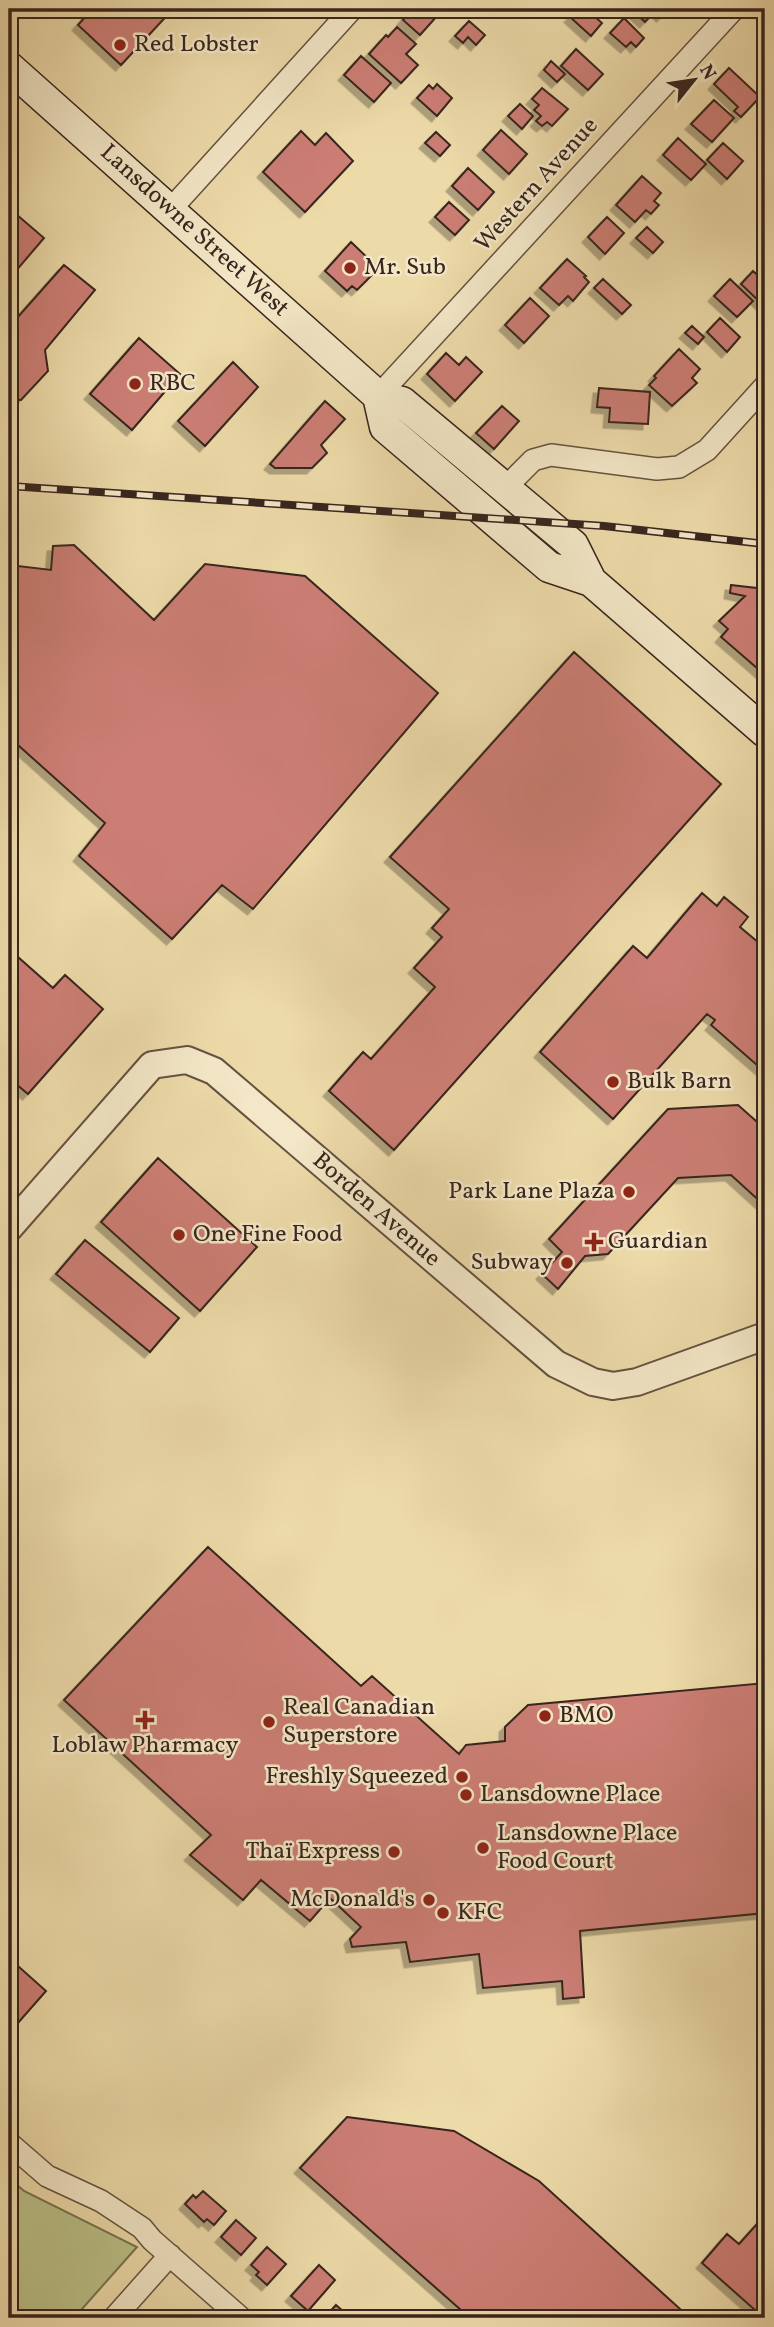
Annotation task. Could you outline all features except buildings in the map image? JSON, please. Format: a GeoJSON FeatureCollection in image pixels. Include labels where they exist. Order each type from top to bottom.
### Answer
{"type":"FeatureCollection","features":[{"type":"Feature","properties":{"kind":"main road","name":"Lansdowne Street West"},"geometry":{"type":"LineString","coordinates":[[9,67],[378,396],[402,402],[573,545],[591,581],[765,732]]}},
{"type":"Feature","properties":{"kind":"main road","name":"Lansdowne Street West"},"geometry":{"type":"LineString","coordinates":[[378,396],[385,427],[549,567],[591,581]]}},
{"type":"Feature","properties":{"kind":"street"},"geometry":{"type":"LineString","coordinates":[[170,210],[352,9]]}},
{"type":"Feature","properties":{"kind":"street","name":"Western Avenue"},"geometry":{"type":"LineString","coordinates":[[378,396],[734,9]]}},
{"type":"Feature","properties":{"kind":"street"},"geometry":{"type":"LineString","coordinates":[[505,488],[533,460],[551,455],[657,469],[679,467],[707,450],[765,386]]}},
{"type":"Feature","properties":{"kind":"street","name":"Borden Avenue"},"geometry":{"type":"LineString","coordinates":[[9,1228],[152,1065],[187,1060],[214,1071],[556,1364],[593,1382],[613,1386],[637,1382],[765,1336]]}},
{"type":"Feature","properties":{"kind":"street"},"geometry":{"type":"LineString","coordinates":[[9,2143],[47,2176],[101,2201],[142,2228],[240,2318]]}},
{"type":"Feature","properties":{"kind":"street"},"geometry":{"type":"LineString","coordinates":[[114,2318],[170,2255]]}},
{"type":"Feature","properties":{"kind":"green space"},"geometry":{"type":"Polygon","coordinates":[[[9,2178],[24,2191],[137,2247],[74,2318],[9,2318],[9,2178]]]}},
{"type":"Feature","properties":{"kind":"railway"},"geometry":{"type":"LineString","coordinates":[[9,486],[604,526],[765,544]]}},
{"type":"Feature","properties":{"kind":"place","name":"Red Lobster"},"geometry":{"type":"Point","coordinates":[120,45]}},
{"type":"Feature","properties":{"kind":"place","name":"Mr. Sub"},"geometry":{"type":"Point","coordinates":[350,268]}},
{"type":"Feature","properties":{"kind":"place","name":"RBC"},"geometry":{"type":"Point","coordinates":[135,384]}},
{"type":"Feature","properties":{"kind":"place","name":"Bulk Barn"},"geometry":{"type":"Point","coordinates":[613,1082]}},
{"type":"Feature","properties":{"kind":"place","name":"Park Lane Plaza"},"geometry":{"type":"Point","coordinates":[629,1192]}},
{"type":"Feature","properties":{"kind":"place","name":"One Fine Food"},"geometry":{"type":"Point","coordinates":[179,1235]}},
{"type":"Feature","properties":{"kind":"place","name":"Guardian"},"geometry":{"type":"Point","coordinates":[594,1242]}},
{"type":"Feature","properties":{"kind":"place","name":"Subway"},"geometry":{"type":"Point","coordinates":[567,1263]}},
{"type":"Feature","properties":{"kind":"place","name":"BMO"},"geometry":{"type":"Point","coordinates":[545,1716]}},
{"type":"Feature","properties":{"kind":"place","name":"Loblaw Pharmacy"},"geometry":{"type":"Point","coordinates":[145,1720]}},
{"type":"Feature","properties":{"kind":"place","name":"Real Canadian Superstore"},"geometry":{"type":"Point","coordinates":[269,1722]}},
{"type":"Feature","properties":{"kind":"place","name":"Freshly Squeezed"},"geometry":{"type":"Point","coordinates":[462,1777]}},
{"type":"Feature","properties":{"kind":"place","name":"Lansdowne Place"},"geometry":{"type":"Point","coordinates":[466,1795]}},
{"type":"Feature","properties":{"kind":"place","name":"Lansdowne Place Food Court"},"geometry":{"type":"Point","coordinates":[483,1848]}},
{"type":"Feature","properties":{"kind":"place","name":"Thaï Express"},"geometry":{"type":"Point","coordinates":[394,1852]}},
{"type":"Feature","properties":{"kind":"place","name":"McDonald's"},"geometry":{"type":"Point","coordinates":[429,1900]}},
{"type":"Feature","properties":{"kind":"place","name":"KFC"},"geometry":{"type":"Point","coordinates":[443,1913]}}]}
